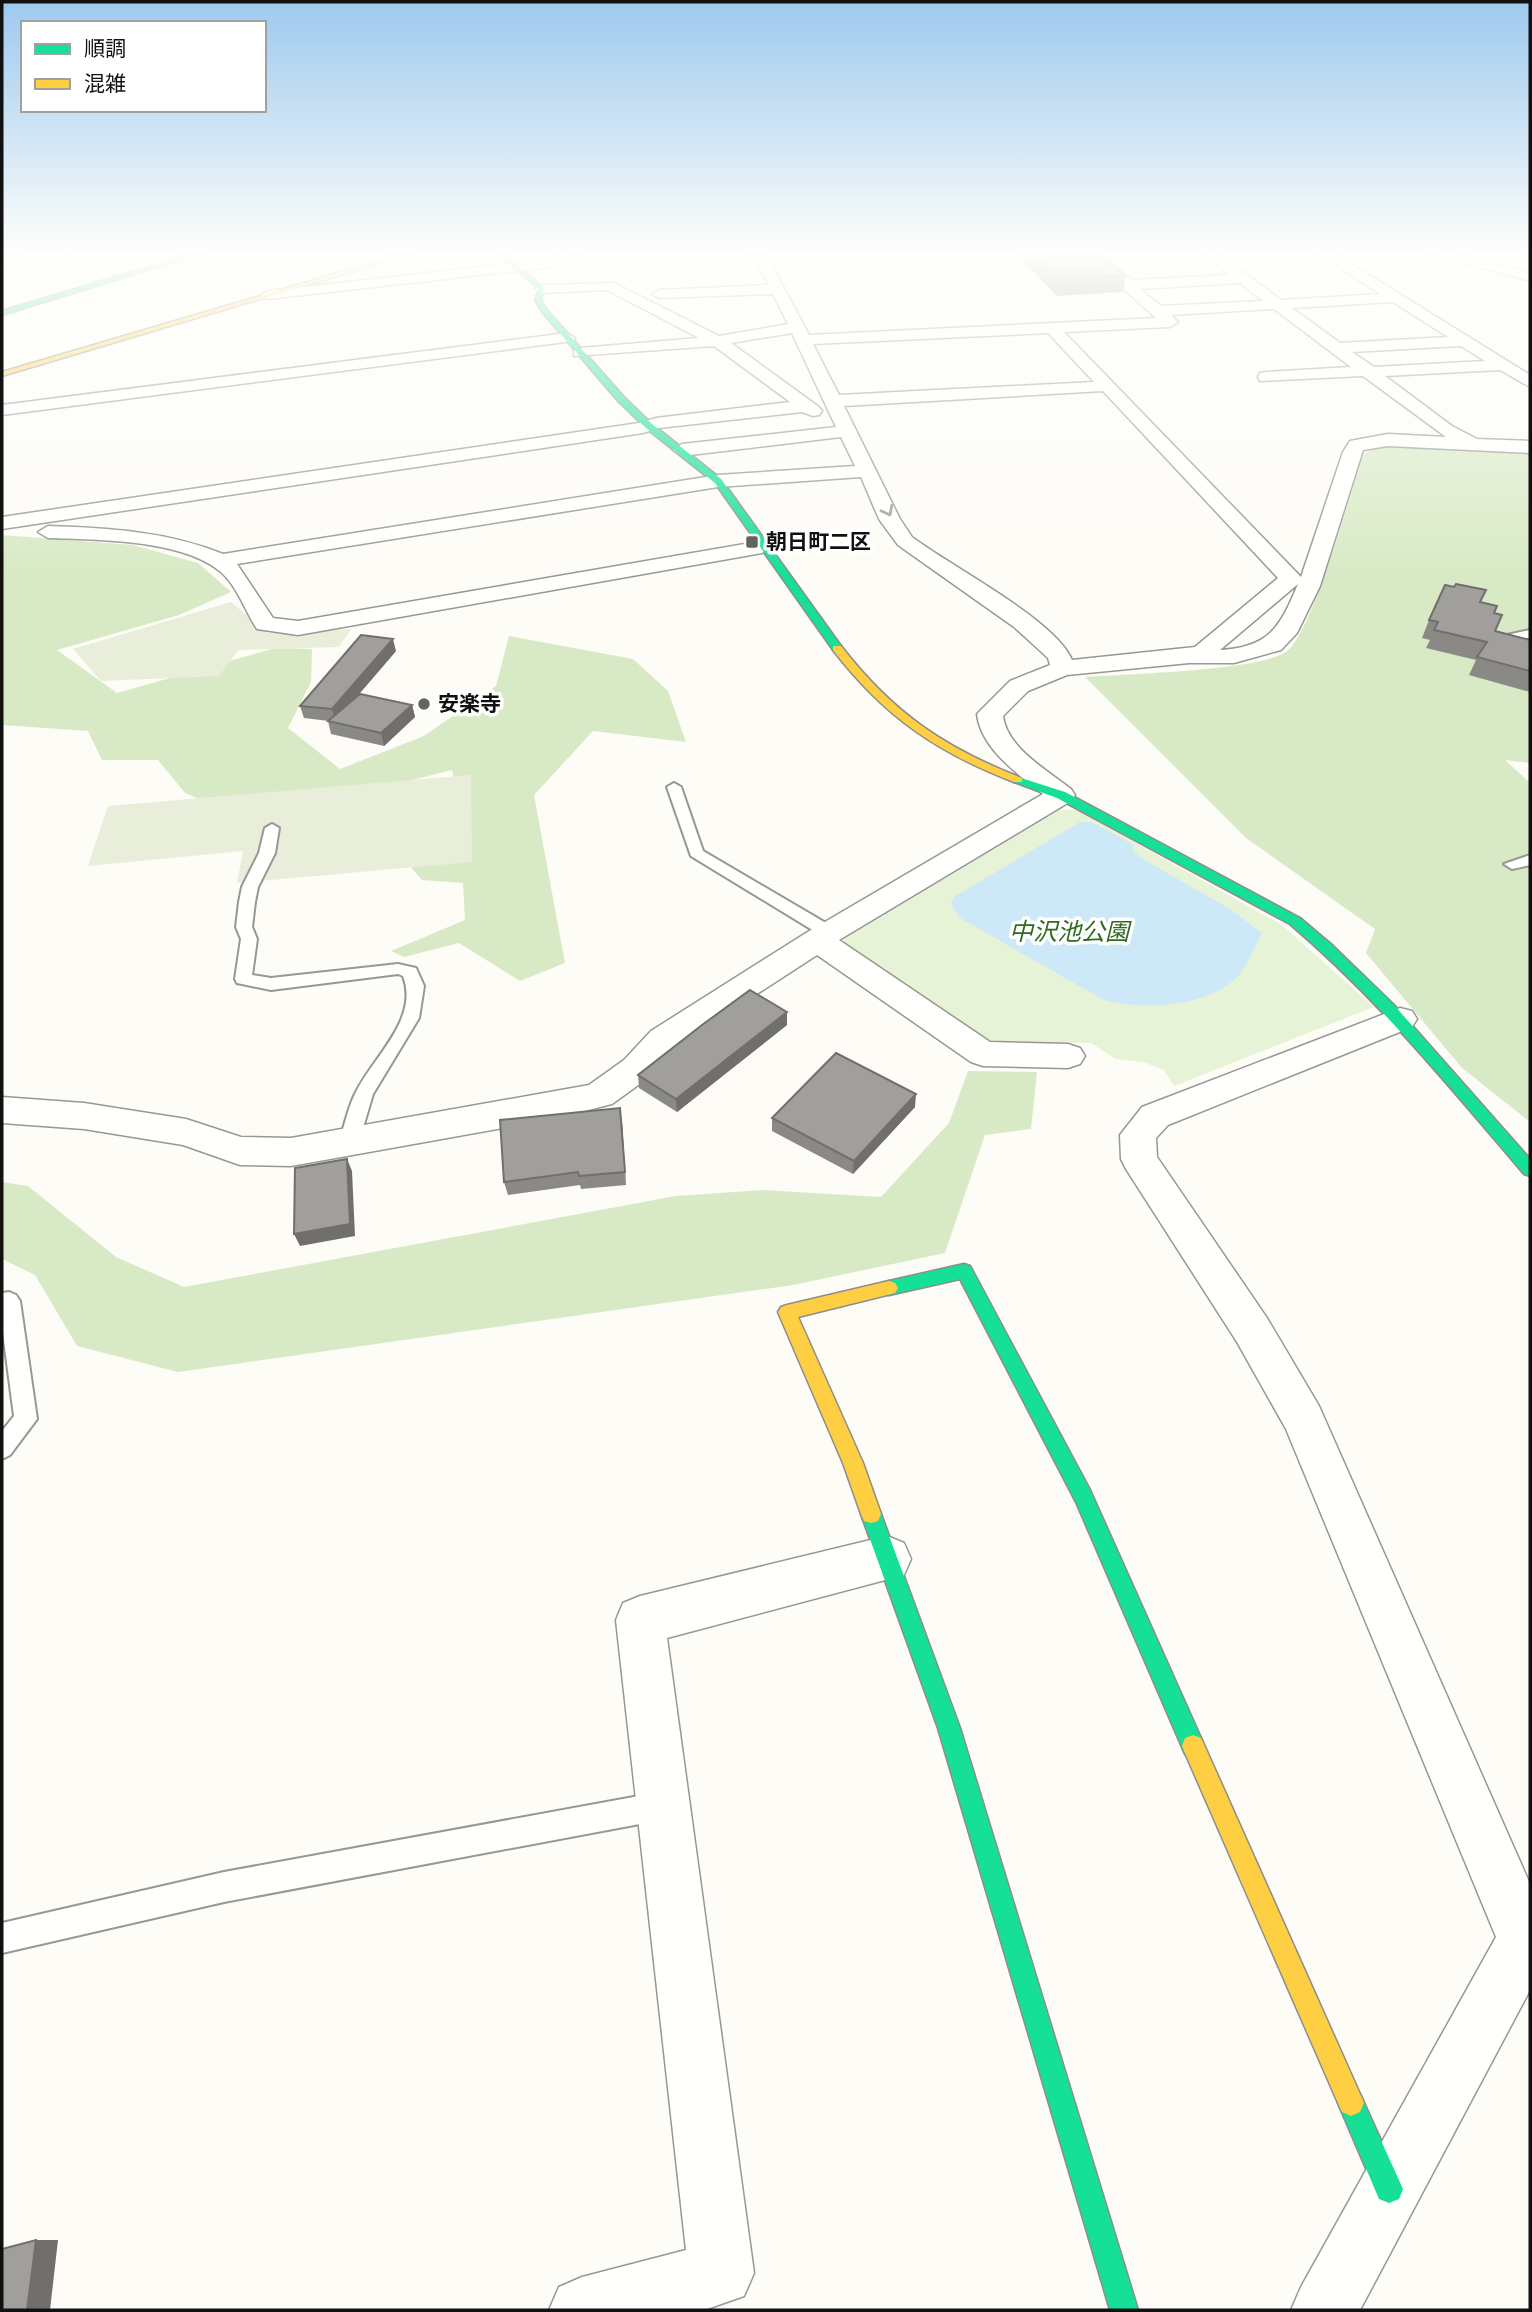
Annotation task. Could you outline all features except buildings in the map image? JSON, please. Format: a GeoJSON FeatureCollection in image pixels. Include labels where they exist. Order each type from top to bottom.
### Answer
{"type":"FeatureCollection","features":[{"type":"Feature","properties":{"kind":"street"},"geometry":{"type":"LineString","coordinates":[[2,374],[49,360]]}},
{"type":"Feature","properties":{"kind":"street"},"geometry":{"type":"LineString","coordinates":[[2,410],[395,360]]}},
{"type":"Feature","properties":{"kind":"street"},"geometry":{"type":"LineString","coordinates":[[587,360],[649,426],[718,481],[762,547],[856,674],[888,709],[933,741],[1007,776],[1061,795],[1295,921],[1323,942],[1377,992],[1530,1170]]}},
{"type":"Feature","properties":{"kind":"street"},"geometry":{"type":"LineString","coordinates":[[812,360],[845,431],[908,543],[1038,633],[1062,656],[1063,668]]}},
{"type":"Feature","properties":{"kind":"street"},"geometry":{"type":"LineString","coordinates":[[1061,795],[1010,751],[991,729],[990,714],[1010,692],[1063,668],[1188,656],[1203,652],[1291,579],[1082,360]]}},
{"type":"Feature","properties":{"kind":"street"},"geometry":{"type":"LineString","coordinates":[[1306,360],[1263,369],[1371,371],[1503,365]]}},
{"type":"Feature","properties":{"kind":"street"},"geometry":{"type":"LineString","coordinates":[[1355,360],[1446,429],[1474,445]]}},
{"type":"Feature","properties":{"kind":"street"},"geometry":{"type":"LineString","coordinates":[[1494,360],[1528,380]]}},
{"type":"Feature","properties":{"kind":"street"},"geometry":{"type":"LineString","coordinates":[[715,363],[741,361],[845,431]]}},
{"type":"Feature","properties":{"kind":"street"},"geometry":{"type":"LineString","coordinates":[[601,375],[626,373]]}},
{"type":"Feature","properties":{"kind":"street"},"geometry":{"type":"LineString","coordinates":[[831,401],[1107,386]]}},
{"type":"Feature","properties":{"kind":"street"},"geometry":{"type":"LineString","coordinates":[[2,523],[649,426],[805,406]]}},
{"type":"Feature","properties":{"kind":"street"},"geometry":{"type":"LineString","coordinates":[[682,450],[845,431]]}},
{"type":"Feature","properties":{"kind":"street"},"geometry":{"type":"LineString","coordinates":[[1188,656],[1216,658],[1263,649],[1285,634],[1308,588],[1352,452],[1357,445],[1388,440],[1530,447]]}},
{"type":"Feature","properties":{"kind":"street"},"geometry":{"type":"LineString","coordinates":[[217,561],[718,481],[867,471]]}},
{"type":"Feature","properties":{"kind":"street"},"geometry":{"type":"LineString","coordinates":[[2,530],[153,540],[194,551],[229,568],[265,624],[298,628],[762,547]]}},
{"type":"Feature","properties":{"kind":"street"},"geometry":{"type":"LineString","coordinates":[[2,1110],[84,1116],[186,1132],[240,1152],[291,1152],[600,1095],[636,1069],[663,1039],[823,937],[1061,795]]}},
{"type":"Feature","properties":{"kind":"street"},"geometry":{"type":"LineString","coordinates":[[823,937],[983,1054],[1068,1056]]}},
{"type":"Feature","properties":{"kind":"street"},"geometry":{"type":"LineString","coordinates":[[1324,2310],[1528,1936],[1304,1420],[1252,1330],[1139,1159],[1138,1135],[1155,1116],[1400,1019]]}},
{"type":"Feature","properties":{"kind":"street"},"geometry":{"type":"LineString","coordinates":[[1124,2310],[949,1728],[853,1463],[787,1312],[964,1271],[1083,1496],[1390,2189]]}},
{"type":"Feature","properties":{"kind":"street"},"geometry":{"type":"LineString","coordinates":[[582,2310],[721,2273],[640,1620],[887,1559]]}},
{"type":"Feature","properties":{"kind":"lane"},"geometry":{"type":"LineString","coordinates":[[1507,636],[1530,634]]}},
{"type":"Feature","properties":{"kind":"lane"},"geometry":{"type":"LineString","coordinates":[[674,787],[696,853],[823,937]]}},
{"type":"Feature","properties":{"kind":"lane"},"geometry":{"type":"LineString","coordinates":[[272,828],[268,853],[250,887],[247,902],[244,927],[249,939],[243,978],[271,984],[398,968],[410,972],[417,982],[416,996],[397,1047],[365,1093],[349,1142]]}},
{"type":"Feature","properties":{"kind":"lane"},"geometry":{"type":"LineString","coordinates":[[1512,864],[1530,860]]}},
{"type":"Feature","properties":{"kind":"lane"},"geometry":{"type":"LineString","coordinates":[[2,1302],[9,1301],[26,1419],[2,1448]]}},
{"type":"Feature","properties":{"kind":"lane"},"geometry":{"type":"LineString","coordinates":[[2,1938],[224,1886],[661,1806]]}},
{"type":"Feature","properties":{"kind":"green space"},"geometry":{"type":"Polygon","coordinates":[[[1434,445],[1530,451],[1530,763],[1505,760],[1530,783],[1530,1122],[1462,1068],[1366,953],[1375,929],[1246,838],[1085,677],[1248,664],[1286,652],[1296,640],[1319,592],[1363,455],[1374,448],[1434,445]]]}},
{"type":"Feature","properties":{"kind":"green space"},"geometry":{"type":"Polygon","coordinates":[[[2,535],[133,545],[198,563],[231,592],[179,615],[57,650],[117,693],[275,648],[312,649],[311,682],[288,728],[340,769],[424,736],[496,686],[509,636],[633,659],[668,691],[686,742],[593,731],[534,795],[565,963],[520,981],[459,943],[404,957],[391,951],[465,920],[463,883],[422,880],[409,865],[472,861],[452,770],[251,820],[185,793],[158,760],[102,760],[88,731],[2,725],[2,535]]]}},
{"type":"Feature","properties":{"kind":"green space"},"geometry":{"type":"Polygon","coordinates":[[[231,602],[268,633],[351,629],[339,647],[238,650],[219,676],[101,681],[73,649],[231,602]]]}},
{"type":"Feature","properties":{"kind":"green space"},"geometry":{"type":"Polygon","coordinates":[[[471,775],[472,862],[237,883],[243,851],[88,866],[108,806],[471,775]]]}},
{"type":"Feature","properties":{"kind":"green space","name":"中沢池公園"},"geometry":{"type":"Polygon","coordinates":[[[1056,809],[1077,810],[1282,925],[1374,1007],[1174,1086],[1164,1070],[1143,1062],[1116,1059],[1091,1043],[990,1042],[845,945],[842,934],[945,878],[1056,809]]]}},
{"type":"Feature","properties":{"kind":"green space"},"geometry":{"type":"Polygon","coordinates":[[[968,1071],[1037,1072],[1031,1129],[985,1135],[945,1253],[793,1285],[178,1372],[77,1346],[35,1275],[2,1259],[2,1182],[28,1186],[116,1257],[184,1287],[676,1196],[763,1190],[881,1197],[949,1123],[968,1071]]]}},
{"type":"Feature","properties":{"kind":"water"},"geometry":{"type":"Polygon","coordinates":[[[1080,822],[1091,822],[1134,845],[1132,849],[1141,858],[1230,909],[1262,933],[1246,964],[1234,980],[1205,996],[1171,1004],[1136,1005],[1104,1000],[960,918],[951,904],[954,897],[1080,822]]]}},
{"type":"Feature","properties":{"kind":"traffic: fast"},"geometry":{"type":"LineString","coordinates":[[587,360],[649,426],[718,481],[837,648]]}},
{"type":"Feature","properties":{"kind":"traffic: fast"},"geometry":{"type":"LineString","coordinates":[[1018,780],[1061,795],[1295,921],[1389,1008],[1530,1170]]}},
{"type":"Feature","properties":{"kind":"traffic: fast"},"geometry":{"type":"LineString","coordinates":[[889,1288],[964,1271],[1083,1496],[1193,1746]]}},
{"type":"Feature","properties":{"kind":"traffic: fast"},"geometry":{"type":"LineString","coordinates":[[871,1514],[949,1728],[1124,2310]]}},
{"type":"Feature","properties":{"kind":"traffic: fast"},"geometry":{"type":"LineString","coordinates":[[1351,2103],[1389,2189]]}},
{"type":"Feature","properties":{"kind":"traffic: slow"},"geometry":{"type":"LineString","coordinates":[[2,374],[50,360]]}},
{"type":"Feature","properties":{"kind":"traffic: slow"},"geometry":{"type":"LineString","coordinates":[[837,648],[875,693],[917,729],[964,757],[1018,780]]}},
{"type":"Feature","properties":{"kind":"traffic: slow"},"geometry":{"type":"LineString","coordinates":[[871,1514],[853,1463],[787,1312],[889,1288]]}},
{"type":"Feature","properties":{"kind":"traffic: slow"},"geometry":{"type":"LineString","coordinates":[[1193,1746],[1351,2103]]}},
{"type":"Feature","properties":{"kind":"place","name":"朝日町二区"},"geometry":{"type":"Point","coordinates":[752,542]}},
{"type":"Feature","properties":{"kind":"place","name":"安楽寺"},"geometry":{"type":"Point","coordinates":[424,704]}}]}
